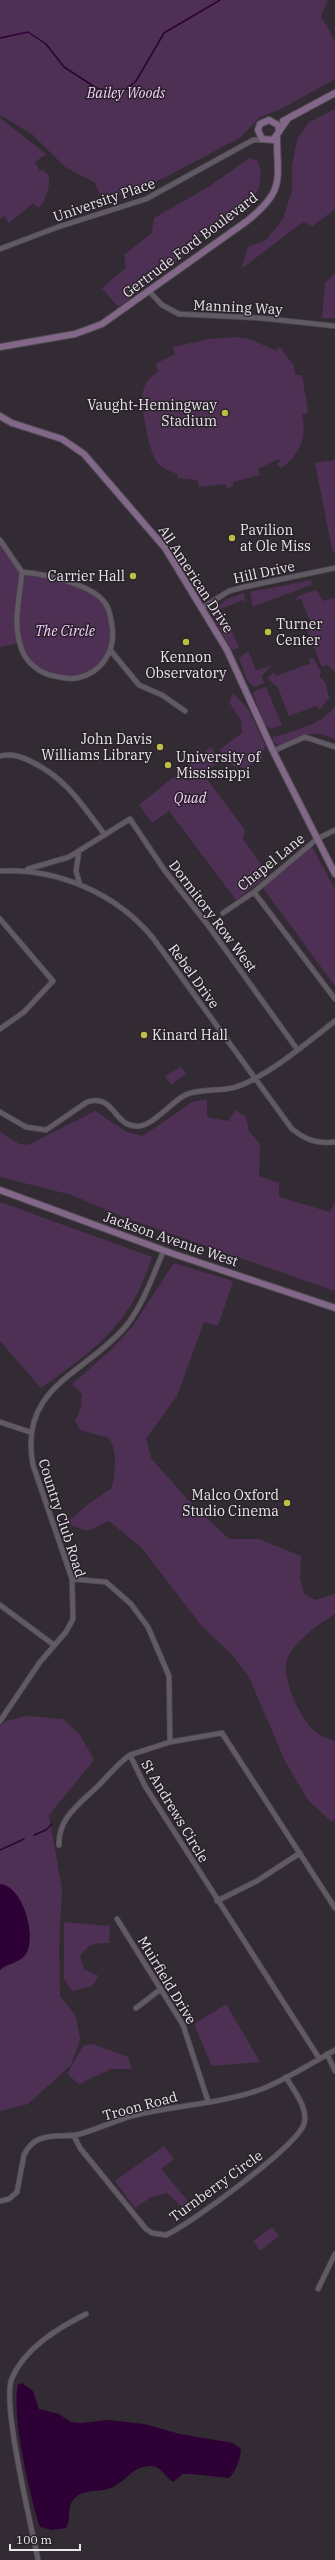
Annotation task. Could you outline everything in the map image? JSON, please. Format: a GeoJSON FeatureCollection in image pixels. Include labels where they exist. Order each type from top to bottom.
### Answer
{"type":"FeatureCollection","features":[{"type":"Feature","properties":{"kind":"street"},"geometry":{"type":"LineString","coordinates":[[253,140],[263,121],[269,120],[275,122],[287,120],[335,93]]}},
{"type":"Feature","properties":{"kind":"street"},"geometry":{"type":"LineString","coordinates":[[267,141],[278,134],[287,120]]}},
{"type":"Feature","properties":{"kind":"street"},"geometry":{"type":"LineString","coordinates":[[275,122],[278,134]]}},
{"type":"Feature","properties":{"kind":"street"},"geometry":{"type":"LineString","coordinates":[[258,130],[260,136],[276,147]]}},
{"type":"Feature","properties":{"kind":"street","name":"Gertrude Ford Boulevard"},"geometry":{"type":"LineString","coordinates":[[0,347],[75,334],[105,322],[149,292],[261,209],[275,192],[279,178],[280,165],[276,147],[278,134]]}},
{"type":"Feature","properties":{"kind":"street","name":"University Place"},"geometry":{"type":"LineString","coordinates":[[0,249],[58,227],[146,199],[253,140],[267,141]]}},
{"type":"Feature","properties":{"kind":"street","name":"Manning Way"},"geometry":{"type":"LineString","coordinates":[[149,292],[162,306],[179,314],[258,318],[335,326]]}},
{"type":"Feature","properties":{"kind":"street","name":"All American Drive"},"geometry":{"type":"LineString","coordinates":[[0,416],[12,423],[62,439],[84,454],[157,537],[202,608],[239,672],[273,751],[335,874]]}},
{"type":"Feature","properties":{"kind":"street"},"geometry":{"type":"LineString","coordinates":[[0,540],[22,572],[18,635],[22,651],[35,668],[46,674],[76,679],[94,670],[102,663],[110,651],[113,633],[110,617],[105,603],[80,586],[33,573],[22,572]]}},
{"type":"Feature","properties":{"kind":"street","name":"Hill Drive"},"geometry":{"type":"LineString","coordinates":[[202,608],[229,591],[244,586],[335,568]]}},
{"type":"Feature","properties":{"kind":"street"},"geometry":{"type":"LineString","coordinates":[[110,651],[139,685],[162,695],[184,711]]}},
{"type":"Feature","properties":{"kind":"street"},"geometry":{"type":"LineString","coordinates":[[273,751],[305,737],[335,747]]}},
{"type":"Feature","properties":{"kind":"street"},"geometry":{"type":"LineString","coordinates":[[0,756],[19,756],[56,774],[70,788],[105,835]]}},
{"type":"Feature","properties":{"kind":"street","name":"Dormitory Row West"},"geometry":{"type":"LineString","coordinates":[[27,870],[53,863],[79,852],[130,819],[165,870],[207,924],[297,1049]]}},
{"type":"Feature","properties":{"kind":"street","name":"Chapel Lane"},"geometry":{"type":"LineString","coordinates":[[223,913],[254,892],[317,839],[335,830]]}},
{"type":"Feature","properties":{"kind":"street"},"geometry":{"type":"LineString","coordinates":[[79,852],[76,871],[80,885]]}},
{"type":"Feature","properties":{"kind":"street","name":"Rebel Drive"},"geometry":{"type":"LineString","coordinates":[[0,871],[27,870],[80,885],[116,902],[142,925],[292,1129],[309,1140],[320,1143],[335,1142]]}},
{"type":"Feature","properties":{"kind":"street"},"geometry":{"type":"LineString","coordinates":[[254,892],[335,999]]}},
{"type":"Feature","properties":{"kind":"street"},"geometry":{"type":"LineString","coordinates":[[0,919],[54,981],[24,1012],[0,1029]]}},
{"type":"Feature","properties":{"kind":"street"},"geometry":{"type":"LineString","coordinates":[[0,1112],[26,1127],[46,1130],[87,1102],[95,1099],[107,1103],[124,1123],[139,1126],[185,1095],[231,1088],[254,1078],[335,1021]]}},
{"type":"Feature","properties":{"kind":"street","name":"Jackson Avenue West"},"geometry":{"type":"LineString","coordinates":[[0,1190],[164,1250],[335,1308]]}},
{"type":"Feature","properties":{"kind":"street","name":"Country Club Road"},"geometry":{"type":"LineString","coordinates":[[0,1722],[40,1662],[66,1632],[73,1619],[72,1579],[32,1465],[29,1447],[30,1432],[39,1408],[70,1372],[110,1342],[126,1325],[164,1250]]}},
{"type":"Feature","properties":{"kind":"street"},"geometry":{"type":"LineString","coordinates":[[0,1422],[30,1432]]}},
{"type":"Feature","properties":{"kind":"street"},"geometry":{"type":"LineString","coordinates":[[72,1579],[106,1582],[131,1604],[148,1627],[158,1647],[169,1676],[170,1742]]}},
{"type":"Feature","properties":{"kind":"street"},"geometry":{"type":"LineString","coordinates":[[0,1605],[54,1645]]}},
{"type":"Feature","properties":{"kind":"street","name":"St Andrews Circle"},"geometry":{"type":"LineString","coordinates":[[319,2058],[217,1901],[145,1786],[130,1755],[170,1742],[222,1733],[335,1908]]}},
{"type":"Feature","properties":{"kind":"street"},"geometry":{"type":"LineString","coordinates":[[59,1845],[60,1827],[81,1800],[100,1784],[117,1764],[130,1755]]}},
{"type":"Feature","properties":{"kind":"street"},"geometry":{"type":"LineString","coordinates":[[217,1901],[257,1881],[300,1853]]}},
{"type":"Feature","properties":{"kind":"street","name":"Muirfield Drive"},"geometry":{"type":"LineString","coordinates":[[117,1919],[183,2025],[208,2101]]}},
{"type":"Feature","properties":{"kind":"street"},"geometry":{"type":"LineString","coordinates":[[136,2008],[161,1989]]}},
{"type":"Feature","properties":{"kind":"street"},"geometry":{"type":"LineString","coordinates":[[319,2058],[335,2050]]}},
{"type":"Feature","properties":{"kind":"street"},"geometry":{"type":"LineString","coordinates":[[327,2054],[335,2071]]}},
{"type":"Feature","properties":{"kind":"street","name":"Troon Road"},"geometry":{"type":"LineString","coordinates":[[0,2201],[9,2199],[17,2192],[24,2154],[31,2145],[55,2134],[74,2136],[131,2116],[237,2097],[264,2088],[319,2058]]}},
{"type":"Feature","properties":{"kind":"street","name":"Turnberry Circle"},"geometry":{"type":"LineString","coordinates":[[74,2136],[80,2148],[146,2229],[152,2233],[166,2235],[245,2181],[302,2129],[305,2110],[286,2077]]}},
{"type":"Feature","properties":{"kind":"street"},"geometry":{"type":"LineString","coordinates":[[318,2289],[335,2254]]}},
{"type":"Feature","properties":{"kind":"street"},"geometry":{"type":"LineString","coordinates":[[38,2560],[11,2419],[11,2379],[32,2350],[59,2329],[86,2314]]}},
{"type":"Feature","properties":{"kind":"green space","name":"Bailey Woods"},"geometry":{"type":"Polygon","coordinates":[[[0,0],[328,0],[321,16],[335,41],[335,79],[281,109],[260,117],[241,137],[164,178],[104,201],[94,182],[65,167],[32,134],[0,115],[0,0]]]}},
{"type":"Feature","properties":{"kind":"green space"},"geometry":{"type":"Polygon","coordinates":[[[335,109],[335,209],[313,226],[303,222],[241,269],[248,247],[266,240],[283,219],[292,190],[292,165],[297,140],[309,122],[335,109]]]}},
{"type":"Feature","properties":{"kind":"green space"},"geometry":{"type":"Polygon","coordinates":[[[0,118],[46,154],[35,162],[40,171],[44,170],[45,173],[48,173],[49,178],[48,192],[39,208],[33,203],[9,223],[4,216],[0,219],[0,118]]]}},
{"type":"Feature","properties":{"kind":"green space"},"geometry":{"type":"Polygon","coordinates":[[[249,158],[257,160],[261,172],[259,188],[250,204],[233,220],[219,222],[193,241],[182,257],[122,305],[117,306],[102,288],[126,268],[124,255],[152,233],[154,218],[210,186],[249,158]]]}},
{"type":"Feature","properties":{"kind":"green space"},"geometry":{"type":"Polygon","coordinates":[[[335,273],[335,318],[322,318],[325,283],[335,273]]]}},
{"type":"Feature","properties":{"kind":"green space","name":"Vaught-Hemingway Stadium"},"geometry":{"type":"Polygon","coordinates":[[[235,337],[250,339],[276,351],[280,347],[294,366],[295,375],[302,375],[308,412],[302,415],[304,431],[303,439],[293,457],[281,468],[277,464],[280,461],[278,459],[258,469],[260,475],[233,482],[233,486],[227,488],[225,484],[199,487],[198,480],[177,478],[178,474],[163,468],[154,457],[146,428],[142,398],[143,392],[145,385],[153,375],[159,371],[155,364],[175,354],[173,347],[209,339],[235,337]]]}},
{"type":"Feature","properties":{"kind":"green space"},"geometry":{"type":"Polygon","coordinates":[[[335,460],[335,554],[332,549],[315,463],[335,460]]]}},
{"type":"Feature","properties":{"kind":"green space","name":"The Circle"},"geometry":{"type":"Polygon","coordinates":[[[0,540],[22,572],[80,586],[105,603],[111,617],[112,645],[102,663],[82,677],[59,677],[35,668],[19,643],[0,647],[0,540]]]}},
{"type":"Feature","properties":{"kind":"green space"},"geometry":{"type":"Polygon","coordinates":[[[312,580],[311,585],[253,607],[250,592],[312,580]]]}},
{"type":"Feature","properties":{"kind":"green space"},"geometry":{"type":"Polygon","coordinates":[[[316,590],[323,601],[335,598],[335,672],[326,664],[324,667],[321,665],[307,629],[312,626],[301,599],[296,600],[298,596],[316,590]]]}},
{"type":"Feature","properties":{"kind":"green space"},"geometry":{"type":"Polygon","coordinates":[[[244,593],[245,605],[243,600],[218,610],[217,607],[227,599],[244,593]]]}},
{"type":"Feature","properties":{"kind":"green space"},"geometry":{"type":"Polygon","coordinates":[[[214,608],[223,624],[228,622],[239,648],[232,650],[211,613],[214,608]]]}},
{"type":"Feature","properties":{"kind":"green space"},"geometry":{"type":"Polygon","coordinates":[[[248,651],[256,670],[271,666],[262,676],[264,683],[254,687],[247,680],[239,658],[248,651]]]}},
{"type":"Feature","properties":{"kind":"green space"},"geometry":{"type":"Polygon","coordinates":[[[313,658],[321,672],[319,676],[326,683],[328,696],[330,697],[320,709],[316,706],[289,716],[278,688],[267,678],[274,673],[276,676],[311,663],[309,659],[313,658]]]}},
{"type":"Feature","properties":{"kind":"green space"},"geometry":{"type":"Polygon","coordinates":[[[266,687],[282,725],[271,729],[265,725],[253,694],[255,691],[266,687]]]}},
{"type":"Feature","properties":{"kind":"green space"},"geometry":{"type":"Polygon","coordinates":[[[233,693],[249,710],[265,745],[261,759],[245,768],[233,766],[219,750],[242,733],[241,720],[229,702],[233,693]]]}},
{"type":"Feature","properties":{"kind":"green space"},"geometry":{"type":"Polygon","coordinates":[[[335,706],[335,739],[319,734],[312,734],[279,745],[273,742],[273,734],[275,737],[308,726],[323,718],[335,706]]]}},
{"type":"Feature","properties":{"kind":"green space","name":"Quad"},"geometry":{"type":"Polygon","coordinates":[[[211,747],[220,761],[203,774],[245,830],[243,839],[269,875],[236,900],[169,811],[152,823],[139,805],[211,747]]]}},
{"type":"Feature","properties":{"kind":"green space"},"geometry":{"type":"Polygon","coordinates":[[[312,847],[335,889],[335,986],[263,888],[312,847]]]}},
{"type":"Feature","properties":{"kind":"green space"},"geometry":{"type":"Polygon","coordinates":[[[181,1067],[186,1074],[171,1085],[165,1076],[181,1067]]]}},
{"type":"Feature","properties":{"kind":"green space"},"geometry":{"type":"Polygon","coordinates":[[[207,1099],[207,1117],[228,1121],[236,1110],[246,1117],[249,1131],[260,1144],[259,1176],[279,1183],[279,1197],[330,1212],[335,1202],[335,1291],[123,1217],[72,1195],[0,1177],[0,1132],[19,1144],[28,1145],[95,1111],[127,1132],[143,1136],[192,1102],[207,1099]]]}},
{"type":"Feature","properties":{"kind":"green space"},"geometry":{"type":"Polygon","coordinates":[[[0,1202],[152,1257],[144,1280],[134,1300],[109,1333],[78,1361],[41,1388],[0,1341],[0,1202]]]}},
{"type":"Feature","properties":{"kind":"green space"},"geometry":{"type":"Polygon","coordinates":[[[174,1263],[233,1281],[218,1326],[204,1322],[177,1396],[146,1439],[151,1458],[187,1499],[229,1539],[259,1539],[301,1556],[300,1579],[304,1594],[315,1600],[335,1594],[335,1614],[314,1628],[295,1646],[287,1660],[286,1668],[290,1688],[304,1719],[318,1733],[335,1741],[335,1819],[332,1822],[308,1800],[285,1761],[249,1677],[234,1657],[200,1624],[141,1547],[109,1521],[87,1531],[67,1523],[87,1505],[112,1488],[115,1462],[114,1450],[109,1438],[80,1430],[75,1421],[81,1408],[82,1394],[72,1384],[111,1350],[132,1327],[174,1263]]]}},
{"type":"Feature","properties":{"kind":"green space"},"geometry":{"type":"Polygon","coordinates":[[[27,1716],[63,1719],[80,1735],[94,1760],[49,1815],[62,1890],[59,1947],[60,1996],[76,2016],[80,2039],[71,2065],[28,2104],[0,2111],[0,1725],[6,1721],[27,1716]]]}},
{"type":"Feature","properties":{"kind":"green space"},"geometry":{"type":"Polygon","coordinates":[[[64,1922],[110,1926],[109,1943],[92,1945],[80,1956],[84,1969],[99,1976],[92,1986],[72,1991],[64,1978],[64,1922]]]}},
{"type":"Feature","properties":{"kind":"green space"},"geometry":{"type":"Polygon","coordinates":[[[226,2004],[260,2062],[212,2066],[194,2024],[226,2004]]]}},
{"type":"Feature","properties":{"kind":"green space"},"geometry":{"type":"Polygon","coordinates":[[[93,2044],[128,2057],[132,2069],[111,2069],[79,2084],[67,2074],[83,2046],[93,2044]]]}},
{"type":"Feature","properties":{"kind":"green space"},"geometry":{"type":"Polygon","coordinates":[[[164,2146],[174,2159],[161,2169],[192,2206],[186,2211],[167,2193],[151,2197],[135,2208],[115,2181],[164,2146]]]}},
{"type":"Feature","properties":{"kind":"green space"},"geometry":{"type":"Polygon","coordinates":[[[272,2227],[279,2236],[260,2251],[253,2241],[272,2227]]]}},
{"type":"Feature","properties":{"kind":"shaded area"},"geometry":{"type":"Polygon","coordinates":[[[0,1884],[8,1887],[15,1893],[21,1902],[29,1924],[30,1936],[26,1954],[17,1962],[0,1970],[0,1884]]]}},
{"type":"Feature","properties":{"kind":"shaded area"},"geometry":{"type":"Polygon","coordinates":[[[22,2383],[33,2391],[39,2409],[59,2414],[71,2422],[82,2423],[108,2420],[144,2424],[180,2434],[233,2443],[241,2449],[240,2457],[233,2473],[229,2478],[183,2474],[173,2482],[154,2466],[139,2468],[111,2488],[82,2493],[74,2499],[70,2506],[69,2521],[66,2528],[52,2530],[40,2527],[31,2496],[19,2435],[17,2398],[18,2385],[22,2383]]]}},
{"type":"Feature","properties":{"kind":"waterway"},"geometry":{"type":"LineString","coordinates":[[0,38],[28,32],[46,44],[64,67],[98,89],[124,91],[136,81],[164,33],[220,0]]}},
{"type":"Feature","properties":{"kind":"waterway"},"geometry":{"type":"LineString","coordinates":[[34,1835],[46,1830],[52,1824]]}},
{"type":"Feature","properties":{"kind":"waterway"},"geometry":{"type":"LineString","coordinates":[[0,1850],[24,1839]]}},
{"type":"Feature","properties":{"kind":"place","name":"Vaught-Hemingway Stadium"},"geometry":{"type":"Point","coordinates":[225,413]}},
{"type":"Feature","properties":{"kind":"place","name":"Pavilion at Ole Miss"},"geometry":{"type":"Point","coordinates":[232,538]}},
{"type":"Feature","properties":{"kind":"place","name":"Carrier Hall"},"geometry":{"type":"Point","coordinates":[133,576]}},
{"type":"Feature","properties":{"kind":"place","name":"Turner Center"},"geometry":{"type":"Point","coordinates":[268,632]}},
{"type":"Feature","properties":{"kind":"place","name":"Kennon Observatory"},"geometry":{"type":"Point","coordinates":[186,642]}},
{"type":"Feature","properties":{"kind":"place","name":"John Davis Williams Library"},"geometry":{"type":"Point","coordinates":[160,747]}},
{"type":"Feature","properties":{"kind":"place","name":"University of Mississippi"},"geometry":{"type":"Point","coordinates":[168,765]}},
{"type":"Feature","properties":{"kind":"place","name":"Kinard Hall"},"geometry":{"type":"Point","coordinates":[144,1035]}},
{"type":"Feature","properties":{"kind":"place","name":"Malco Oxford Studio Cinema"},"geometry":{"type":"Point","coordinates":[287,1503]}}]}
